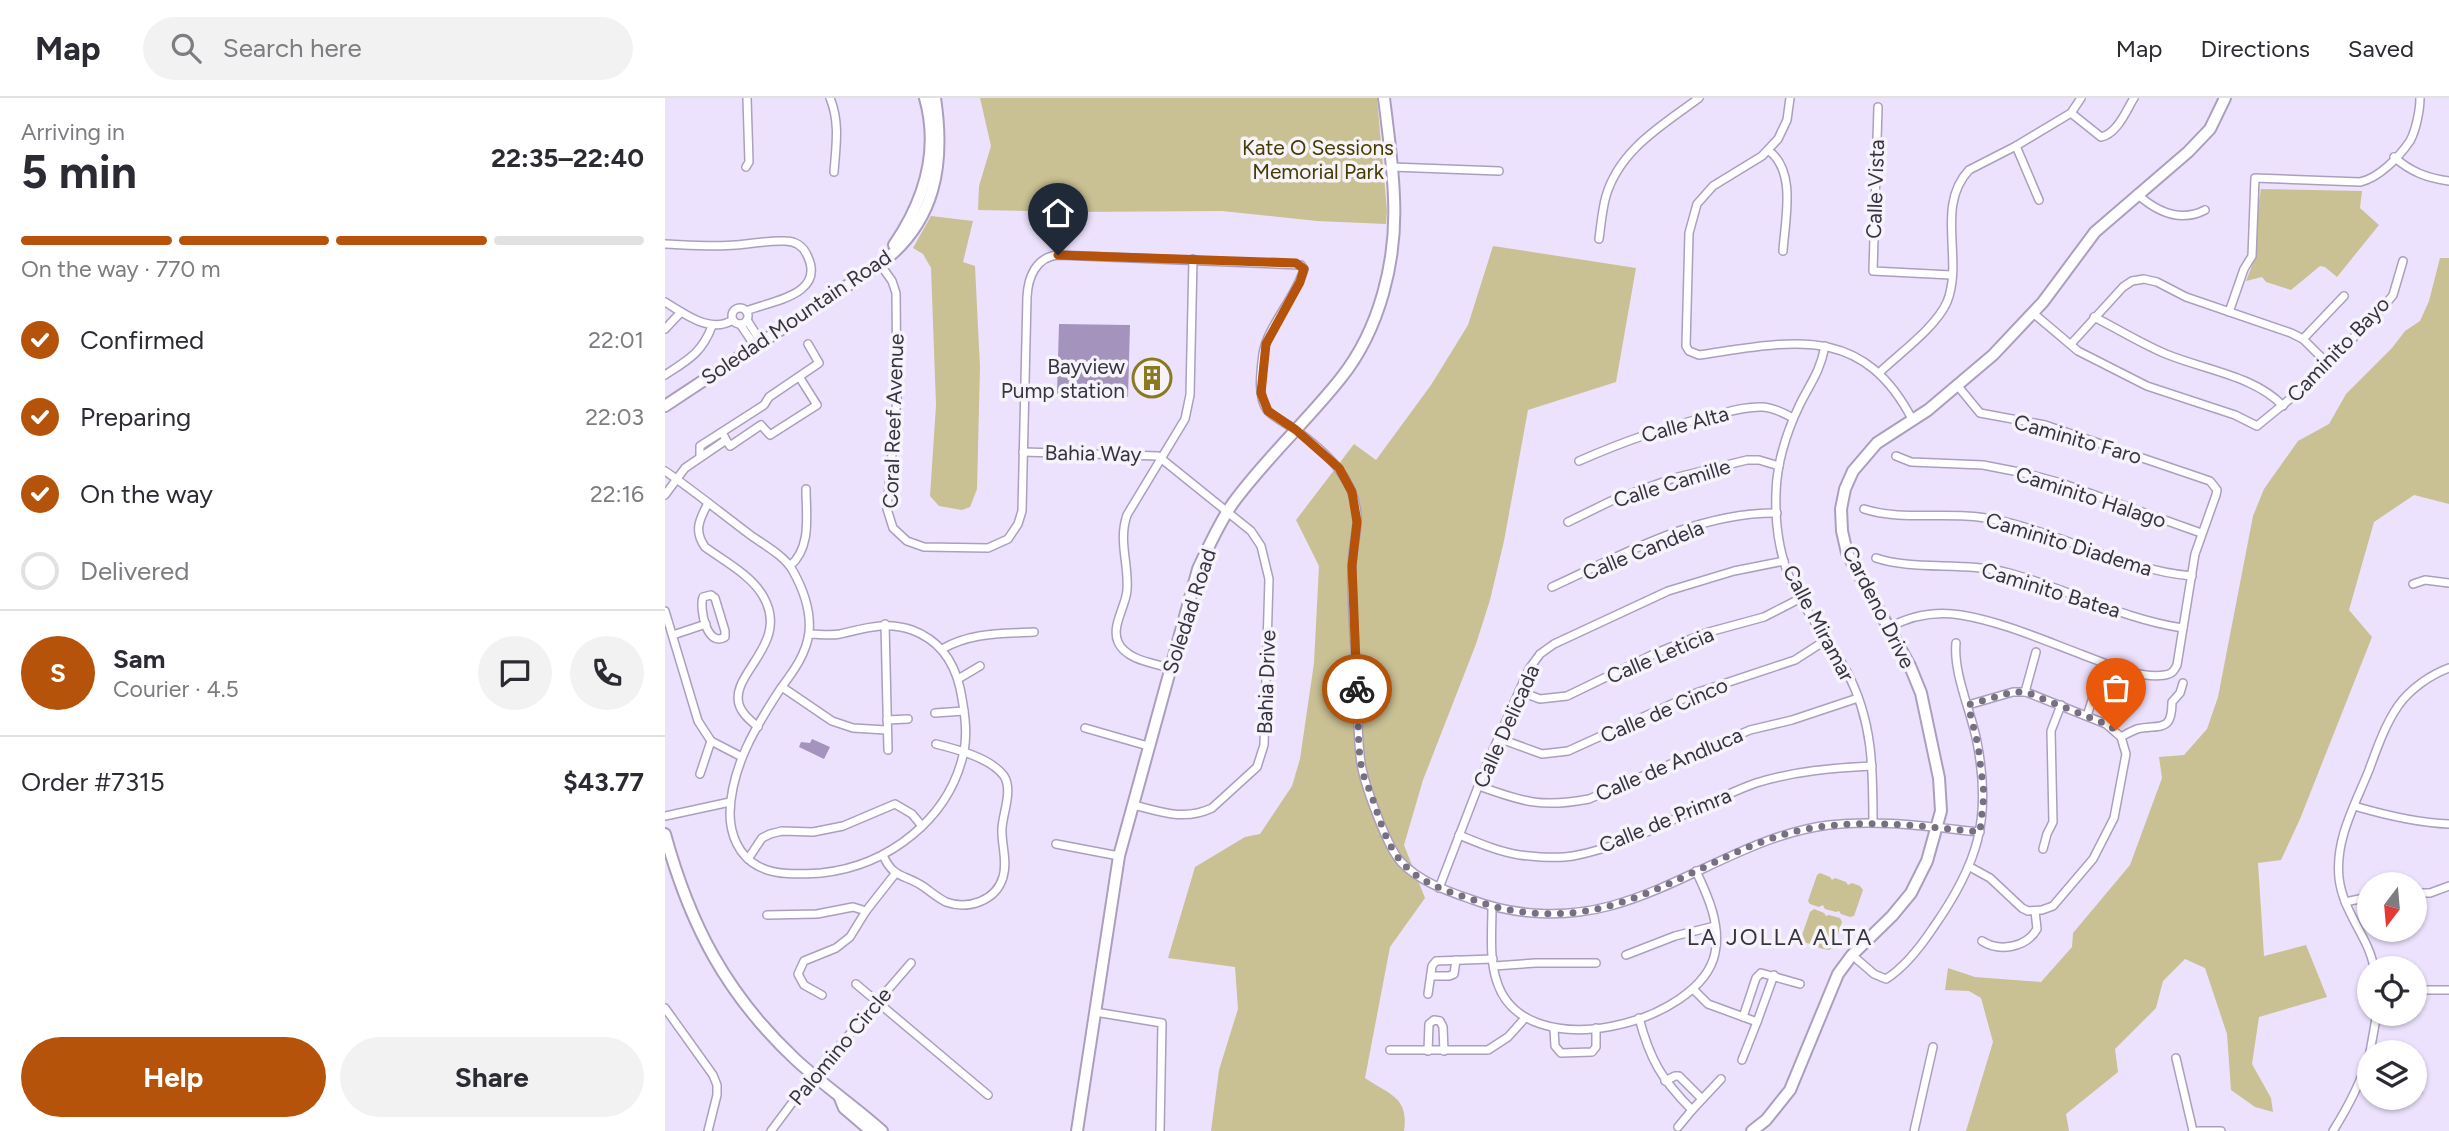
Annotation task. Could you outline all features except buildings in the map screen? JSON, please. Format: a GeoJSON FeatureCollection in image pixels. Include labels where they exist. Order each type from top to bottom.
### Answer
{"type":"FeatureCollection","features":[{"type":"Feature","properties":{"kind":"street"},"geometry":{"type":"LineString","coordinates":[[746,167],[749,162],[747,98]]}},
{"type":"Feature","properties":{"kind":"street"},"geometry":{"type":"LineString","coordinates":[[830,98],[836,112],[837,125],[834,172]]}},
{"type":"Feature","properties":{"kind":"street"},"geometry":{"type":"LineString","coordinates":[[880,264],[908,224],[924,188],[931,134],[925,98]]}},
{"type":"Feature","properties":{"kind":"street","name":"Soledad Mountain Road"},"geometry":{"type":"LineString","coordinates":[[665,406],[880,264],[903,244],[926,209],[933,190],[940,149],[935,98]]}},
{"type":"Feature","properties":{"kind":"street","name":"Soledad Road"},"geometry":{"type":"LineString","coordinates":[[1076,1131],[1119,856],[1198,569],[1228,512],[1342,376],[1364,341],[1387,279],[1395,211],[1384,98]]}},
{"type":"Feature","properties":{"kind":"street"},"geometry":{"type":"LineString","coordinates":[[1599,239],[1606,195],[1619,168],[1646,137],[1699,98]]}},
{"type":"Feature","properties":{"kind":"street"},"geometry":{"type":"LineString","coordinates":[[1790,98],[1787,120],[1778,139],[1767,150],[1713,186],[1697,204],[1689,233],[1685,340],[1689,351],[1699,355],[1776,344],[1837,348],[1860,358],[1879,372],[1895,391],[1912,419]]}},
{"type":"Feature","properties":{"kind":"street"},"geometry":{"type":"LineString","coordinates":[[1879,372],[1939,314],[1947,301],[1951,275],[1952,203],[1957,188],[1969,170],[2071,113],[2081,98]]}},
{"type":"Feature","properties":{"kind":"street"},"geometry":{"type":"LineString","coordinates":[[2071,113],[2101,136],[2108,135],[2134,98]]}},
{"type":"Feature","properties":{"kind":"street","name":"Cardeno Drive"},"geometry":{"type":"LineString","coordinates":[[1756,1130],[1790,1090],[1838,974],[1852,955],[1911,893],[1927,861],[1941,799],[1926,708],[1910,666],[1847,553],[1841,509],[1845,489],[1861,460],[1877,443],[1928,410],[1993,355],[2033,313],[2095,232],[2210,130],[2225,98]]}},
{"type":"Feature","properties":{"kind":"street"},"geometry":{"type":"LineString","coordinates":[[2229,312],[2244,269],[2252,256],[2255,178],[2360,182],[2377,175],[2411,139],[2420,98]]}},
{"type":"Feature","properties":{"kind":"street","name":"Calle Vista"},"geometry":{"type":"LineString","coordinates":[[1878,107],[1873,271],[1951,275]]}},
{"type":"Feature","properties":{"kind":"street"},"geometry":{"type":"LineString","coordinates":[[2016,146],[2039,200]]}},
{"type":"Feature","properties":{"kind":"street"},"geometry":{"type":"LineString","coordinates":[[1767,150],[1775,155],[1786,174],[1783,251]]}},
{"type":"Feature","properties":{"kind":"street"},"geometry":{"type":"LineString","coordinates":[[2394,157],[2417,173],[2431,179],[2449,181]]}},
{"type":"Feature","properties":{"kind":"street"},"geometry":{"type":"LineString","coordinates":[[1392,167],[1499,171]]}},
{"type":"Feature","properties":{"kind":"street"},"geometry":{"type":"LineString","coordinates":[[2137,194],[2151,206],[2168,214],[2193,216],[2205,210]]}},
{"type":"Feature","properties":{"kind":"street"},"geometry":{"type":"LineString","coordinates":[[665,244],[734,246],[786,241],[805,250],[811,272],[807,284],[799,293],[746,311],[740,321],[720,326],[712,326],[665,302]]}},
{"type":"Feature","properties":{"kind":"street"},"geometry":{"type":"LineString","coordinates":[[1023,452],[1027,287],[1038,263],[1058,255],[1296,263],[1304,269],[1300,282],[1266,344],[1261,393],[1268,411],[1296,430],[1339,468],[1348,482],[1357,511],[1352,566],[1361,765],[1389,844],[1399,860],[1413,873],[1440,888],[1492,907],[1538,913],[1586,911],[1635,898],[1768,840],[1798,831],[1829,825],[1873,823],[1980,832]]}},
{"type":"Feature","properties":{"kind":"street"},"geometry":{"type":"LineString","coordinates":[[1170,668],[1130,655],[1118,642],[1116,631],[1127,593],[1128,571],[1122,540],[1123,527],[1127,515],[1185,419],[1190,395],[1193,259]]}},
{"type":"Feature","properties":{"kind":"street","name":"Caminito Bayo"},"geometry":{"type":"LineString","coordinates":[[2071,344],[2078,351],[2147,386],[2235,415],[2257,426],[2283,406],[2361,332],[2393,295],[2403,261]]}},
{"type":"Feature","properties":{"kind":"street","name":"Coral Reef Avenue"},"geometry":{"type":"LineString","coordinates":[[880,264],[892,281],[896,293],[897,398],[887,509],[893,527],[907,541],[924,547],[982,548],[998,545],[1008,539],[1018,524],[1022,511],[1023,452]]}},
{"type":"Feature","properties":{"kind":"street"},"geometry":{"type":"LineString","coordinates":[[2033,313],[2071,344],[2123,286],[2144,279],[2157,282],[2186,298],[2291,333],[2303,339],[2327,363]]}},
{"type":"Feature","properties":{"kind":"street"},"geometry":{"type":"LineString","coordinates":[[2303,339],[2344,296]]}},
{"type":"Feature","properties":{"kind":"street"},"geometry":{"type":"LineString","coordinates":[[746,311],[740,308],[734,310],[732,315],[758,344]]}},
{"type":"Feature","properties":{"kind":"street"},"geometry":{"type":"LineString","coordinates":[[665,329],[681,312]]}},
{"type":"Feature","properties":{"kind":"street"},"geometry":{"type":"LineString","coordinates":[[2094,317],[2164,354],[2251,382],[2271,393],[2283,406]]}},
{"type":"Feature","properties":{"kind":"street"},"geometry":{"type":"LineString","coordinates":[[665,375],[694,356],[706,341],[712,326]]}},
{"type":"Feature","properties":{"kind":"street"},"geometry":{"type":"LineString","coordinates":[[665,495],[685,468],[700,457],[700,446],[724,436],[764,405],[769,397],[819,363],[809,344]]}},
{"type":"Feature","properties":{"kind":"street","name":"Calle Miramar"},"geometry":{"type":"LineString","coordinates":[[1825,346],[1818,373],[1793,418],[1779,466],[1776,491],[1778,535],[1791,582],[1847,672],[1865,716],[1873,750],[1873,823]]}},
{"type":"Feature","properties":{"kind":"street"},"geometry":{"type":"LineString","coordinates":[[724,436],[730,446],[761,425],[770,435],[817,405],[800,378]]}},
{"type":"Feature","properties":{"kind":"street","name":"Caminito Faro"},"geometry":{"type":"LineString","coordinates":[[1957,385],[1980,413],[2045,425],[2210,481],[2217,489],[2201,533]]}},
{"type":"Feature","properties":{"kind":"street","name":"Calle Alta"},"geometry":{"type":"LineString","coordinates":[[1579,461],[1628,439],[1670,425],[1744,408],[1765,407],[1781,411],[1793,418]]}},
{"type":"Feature","properties":{"kind":"street","name":"Bahia Way"},"geometry":{"type":"LineString","coordinates":[[1023,452],[1151,455],[1161,459],[1228,512]]}},
{"type":"Feature","properties":{"kind":"street","name":"Caminito Halago"},"geometry":{"type":"LineString","coordinates":[[1896,456],[1911,461],[1983,465],[2024,473],[2201,533]]}},
{"type":"Feature","properties":{"kind":"street","name":"Calle Camille"},"geometry":{"type":"LineString","coordinates":[[1568,522],[1611,501],[1674,478],[1747,460],[1759,460],[1779,466]]}},
{"type":"Feature","properties":{"kind":"street"},"geometry":{"type":"LineString","coordinates":[[665,471],[790,566],[805,599],[809,634],[797,666],[742,757],[730,802],[732,834],[740,850],[759,867],[774,872],[807,874],[845,868],[883,855],[905,842],[931,818],[949,792],[964,751],[964,711],[958,679],[942,649],[919,633],[885,624],[836,634],[809,634]]}},
{"type":"Feature","properties":{"kind":"street"},"geometry":{"type":"LineString","coordinates":[[790,566],[801,557],[805,541],[806,489]]}},
{"type":"Feature","properties":{"kind":"street"},"geometry":{"type":"LineString","coordinates":[[708,503],[698,522],[697,532],[701,541],[705,547],[751,581],[762,594],[769,612],[770,625],[763,650],[740,685],[737,695],[740,708],[758,727]]}},
{"type":"Feature","properties":{"kind":"street","name":"Caminito Diadema"},"geometry":{"type":"LineString","coordinates":[[1864,509],[1880,514],[1945,514],[1996,520],[2041,531],[2154,570],[2192,576]]}},
{"type":"Feature","properties":{"kind":"street","name":"Bahia Drive"},"geometry":{"type":"LineString","coordinates":[[1133,805],[1176,815],[1204,812],[1212,808],[1257,767],[1264,745],[1269,579],[1261,546],[1251,531],[1228,512]]}},
{"type":"Feature","properties":{"kind":"street","name":"Calle Candela"},"geometry":{"type":"LineString","coordinates":[[1552,587],[1646,544],[1685,530],[1751,514],[1777,513]]}},
{"type":"Feature","properties":{"kind":"street"},"geometry":{"type":"LineString","coordinates":[[1888,628],[1931,614],[1958,615],[2010,628],[2136,673],[2164,675],[2173,671],[2177,665],[2201,533]]}},
{"type":"Feature","properties":{"kind":"street","name":"Caminito Batea"},"geometry":{"type":"LineString","coordinates":[[1876,558],[1890,562],[1973,566],[2009,573],[2144,620],[2183,628]]}},
{"type":"Feature","properties":{"kind":"street","name":"Calle Delicada"},"geometry":{"type":"LineString","coordinates":[[1440,888],[1498,738],[1535,658],[1554,644],[1668,591],[1734,571],[1784,561]]}},
{"type":"Feature","properties":{"kind":"street"},"geometry":{"type":"LineString","coordinates":[[2413,584],[2425,580],[2449,583]]}},
{"type":"Feature","properties":{"kind":"street"},"geometry":{"type":"LineString","coordinates":[[711,595],[715,598],[725,638],[716,640],[711,636],[706,624],[701,601],[703,597],[711,595]]}},
{"type":"Feature","properties":{"kind":"street","name":"Calle Leticia"},"geometry":{"type":"LineString","coordinates":[[1519,691],[1540,699],[1567,696],[1656,653],[1709,632],[1764,617],[1801,598]]}},
{"type":"Feature","properties":{"kind":"street"},"geometry":{"type":"LineString","coordinates":[[665,611],[698,721],[712,741],[742,757]]}},
{"type":"Feature","properties":{"kind":"street"},"geometry":{"type":"LineString","coordinates":[[673,635],[706,624]]}},
{"type":"Feature","properties":{"kind":"street"},"geometry":{"type":"LineString","coordinates":[[885,624],[888,750]]}},
{"type":"Feature","properties":{"kind":"street"},"geometry":{"type":"LineString","coordinates":[[942,649],[958,640],[973,636],[1034,632]]}},
{"type":"Feature","properties":{"kind":"street","name":"Calle de Cinco"},"geometry":{"type":"LineString","coordinates":[[1498,738],[1542,754],[1569,751],[1696,693],[1795,660],[1826,640]]}},
{"type":"Feature","properties":{"kind":"street"},"geometry":{"type":"LineString","coordinates":[[1852,955],[1874,974],[1886,979],[1895,973],[1935,926],[1970,867],[1980,832],[1984,794],[1978,745],[1954,656],[1956,643]]}},
{"type":"Feature","properties":{"kind":"street"},"geometry":{"type":"LineString","coordinates":[[2025,692],[2036,652]]}},
{"type":"Feature","properties":{"kind":"street"},"geometry":{"type":"LineString","coordinates":[[958,679],[980,666]]}},
{"type":"Feature","properties":{"kind":"street"},"geometry":{"type":"LineString","coordinates":[[2369,956],[2345,902],[2339,880],[2339,860],[2346,824],[2388,723],[2399,704],[2423,681],[2449,668]]}},
{"type":"Feature","properties":{"kind":"street"},"geometry":{"type":"LineString","coordinates":[[2087,716],[2098,681]]}},
{"type":"Feature","properties":{"kind":"street"},"geometry":{"type":"LineString","coordinates":[[2121,737],[2137,730],[2157,728],[2168,723],[2172,717],[2172,702],[2180,693],[2183,683]]}},
{"type":"Feature","properties":{"kind":"street"},"geometry":{"type":"LineString","coordinates":[[782,687],[832,721],[853,727],[886,730]]}},
{"type":"Feature","properties":{"kind":"street"},"geometry":{"type":"LineString","coordinates":[[1968,705],[2013,692],[2025,692],[2106,724],[2121,737],[2126,754],[2119,802],[2107,834],[2093,859],[2053,906],[2035,911],[2022,908],[1990,878],[1970,867]]}},
{"type":"Feature","properties":{"kind":"street","name":"Calle de Andluca"},"geometry":{"type":"LineString","coordinates":[[1479,786],[1519,801],[1539,804],[1589,799],[1750,730],[1792,720],[1858,698]]}},
{"type":"Feature","properties":{"kind":"street"},"geometry":{"type":"LineString","coordinates":[[2043,849],[2053,822],[2052,731],[2061,705]]}},
{"type":"Feature","properties":{"kind":"street"},"geometry":{"type":"LineString","coordinates":[[935,713],[964,711]]}},
{"type":"Feature","properties":{"kind":"street"},"geometry":{"type":"LineString","coordinates":[[887,720],[908,719]]}},
{"type":"Feature","properties":{"kind":"street"},"geometry":{"type":"LineString","coordinates":[[1086,728],[1148,746]]}},
{"type":"Feature","properties":{"kind":"street"},"geometry":{"type":"LineString","coordinates":[[700,774],[712,741]]}},
{"type":"Feature","properties":{"kind":"street"},"geometry":{"type":"LineString","coordinates":[[883,855],[888,867],[895,874],[922,886],[943,901],[956,905],[976,903],[997,890],[1005,868],[1002,826],[1007,782],[1003,774],[994,767],[964,751],[936,744]]}},
{"type":"Feature","properties":{"kind":"street","name":"Calle de Primra"},"geometry":{"type":"LineString","coordinates":[[1459,835],[1518,855],[1549,858],[1573,856],[1614,845],[1760,782],[1822,769],[1872,766]]}},
{"type":"Feature","properties":{"kind":"street"},"geometry":{"type":"LineString","coordinates":[[665,816],[730,802]]}},
{"type":"Feature","properties":{"kind":"street"},"geometry":{"type":"LineString","coordinates":[[748,859],[762,838],[770,834],[782,831],[813,832],[843,826],[895,804],[912,814],[922,826]]}},
{"type":"Feature","properties":{"kind":"street"},"geometry":{"type":"LineString","coordinates":[[2354,806],[2382,814],[2449,824]]}},
{"type":"Feature","properties":{"kind":"street"},"geometry":{"type":"LineString","coordinates":[[665,834],[687,904],[721,971],[736,993],[765,1029],[839,1098],[850,1103],[882,1131]]}},
{"type":"Feature","properties":{"kind":"street"},"geometry":{"type":"LineString","coordinates":[[1056,844],[1119,856]]}},
{"type":"Feature","properties":{"kind":"street"},"geometry":{"type":"LineString","coordinates":[[1492,907],[1493,963],[1497,981],[1503,993],[1524,1018],[1554,1029],[1596,1028],[1639,1018],[1669,1005],[1704,978],[1713,959],[1716,939],[1709,900],[1696,871]]}},
{"type":"Feature","properties":{"kind":"street"},"geometry":{"type":"LineString","coordinates":[[822,995],[801,981],[798,974],[801,967],[811,957],[836,948],[850,937],[895,874]]}},
{"type":"Feature","properties":{"kind":"street"},"geometry":{"type":"LineString","coordinates":[[2427,892],[2449,886]]}},
{"type":"Feature","properties":{"kind":"street"},"geometry":{"type":"LineString","coordinates":[[2345,902],[2357,900]]}},
{"type":"Feature","properties":{"kind":"street"},"geometry":{"type":"LineString","coordinates":[[767,915],[817,915],[853,906],[866,911]]}},
{"type":"Feature","properties":{"kind":"street"},"geometry":{"type":"LineString","coordinates":[[1982,941],[1989,945],[2014,947],[2027,942],[2037,929],[2035,911]]}},
{"type":"Feature","properties":{"kind":"street"},"geometry":{"type":"LineString","coordinates":[[1626,955],[1675,936],[1715,926]]}},
{"type":"Feature","properties":{"kind":"street"},"geometry":{"type":"LineString","coordinates":[[1431,976],[1454,974],[1456,960]]}},
{"type":"Feature","properties":{"kind":"street"},"geometry":{"type":"LineString","coordinates":[[1428,994],[1432,966],[1436,961],[1596,963]]}},
{"type":"Feature","properties":{"kind":"street","name":"Palomino Circle"},"geometry":{"type":"LineString","coordinates":[[771,1131],[814,1075],[911,963]]}},
{"type":"Feature","properties":{"kind":"street"},"geometry":{"type":"LineString","coordinates":[[1743,1017],[1756,978],[1761,973],[1800,984]]}},
{"type":"Feature","properties":{"kind":"street"},"geometry":{"type":"LineString","coordinates":[[1742,1060],[1774,975]]}},
{"type":"Feature","properties":{"kind":"street"},"geometry":{"type":"LineString","coordinates":[[856,984],[988,1095]]}},
{"type":"Feature","properties":{"kind":"street"},"geometry":{"type":"LineString","coordinates":[[1693,989],[1708,1004],[1757,1022]]}},
{"type":"Feature","properties":{"kind":"street"},"geometry":{"type":"LineString","coordinates":[[2427,990],[2449,990]]}},
{"type":"Feature","properties":{"kind":"street"},"geometry":{"type":"LineString","coordinates":[[665,1008],[713,1075],[717,1085],[708,1131]]}},
{"type":"Feature","properties":{"kind":"street"},"geometry":{"type":"LineString","coordinates":[[1095,1012],[1162,1023],[1160,1131]]}},
{"type":"Feature","properties":{"kind":"street"},"geometry":{"type":"LineString","coordinates":[[1389,1050],[1487,1050],[1508,1037],[1524,1018]]}},
{"type":"Feature","properties":{"kind":"street"},"geometry":{"type":"LineString","coordinates":[[1639,1018],[1646,1046],[1665,1081],[1692,1110]]}},
{"type":"Feature","properties":{"kind":"street"},"geometry":{"type":"LineString","coordinates":[[1428,1051],[1429,1024],[1434,1020],[1440,1021],[1443,1027],[1444,1052]]}},
{"type":"Feature","properties":{"kind":"street"},"geometry":{"type":"LineString","coordinates":[[1554,1029],[1555,1046],[1561,1053],[1592,1052],[1596,1047],[1596,1028]]}},
{"type":"Feature","properties":{"kind":"street"},"geometry":{"type":"LineString","coordinates":[[1914,1131],[1933,1047]]}},
{"type":"Feature","properties":{"kind":"street"},"geometry":{"type":"LineString","coordinates":[[2176,1058],[2196,1131],[2221,1131]]}},
{"type":"Feature","properties":{"kind":"street"},"geometry":{"type":"LineString","coordinates":[[1665,1081],[1679,1076],[1702,1099]]}},
{"type":"Feature","properties":{"kind":"street"},"geometry":{"type":"LineString","coordinates":[[1678,1127],[1721,1079]]}},
{"type":"Feature","properties":{"kind":"street"},"geometry":{"type":"LineString","coordinates":[[2333,1131],[2357,1087]]}},
{"type":"Feature","properties":{"kind":"street"},"geometry":{"type":"LineString","coordinates":[[839,1098],[844,1108],[871,1131]]}},
{"type":"Feature","properties":{"kind":"green space","name":"Kate O Sessions Memorial Park"},"geometry":{"type":"Polygon","coordinates":[[[980,98],[1377,98],[1386,224],[1317,221],[1222,211],[978,210],[979,186],[991,146],[980,98]]]}},
{"type":"Feature","properties":{"kind":"green space"},"geometry":{"type":"Polygon","coordinates":[[[2261,189],[2362,191],[2360,208],[2379,225],[2337,277],[2320,266],[2291,290],[2266,282],[2262,277],[2246,281],[2257,253],[2255,225],[2261,189]]]}},
{"type":"Feature","properties":{"kind":"green space"},"geometry":{"type":"Polygon","coordinates":[[[931,216],[973,221],[963,262],[975,266],[980,367],[977,489],[970,507],[962,510],[939,506],[930,496],[936,405],[931,268],[923,254],[913,248],[931,216]]]}},
{"type":"Feature","properties":{"kind":"green space"},"geometry":{"type":"Polygon","coordinates":[[[1493,246],[1636,268],[1616,382],[1528,410],[1504,541],[1490,600],[1476,644],[1423,780],[1404,845],[1425,898],[1390,947],[1365,1078],[1396,1098],[1404,1111],[1404,1131],[1211,1131],[1219,1070],[1238,1009],[1235,967],[1168,958],[1195,867],[1245,837],[1260,834],[1292,786],[1300,759],[1314,663],[1319,566],[1296,520],[1354,444],[1376,460],[1431,385],[1468,325],[1493,246]]]}},
{"type":"Feature","properties":{"kind":"green space"},"geometry":{"type":"Polygon","coordinates":[[[2440,258],[2449,258],[2449,504],[2414,495],[2374,522],[2349,610],[2372,637],[2300,819],[2281,860],[2258,863],[2264,956],[2306,945],[2327,997],[2259,1017],[2252,1064],[2271,1098],[2273,1112],[2255,1107],[2231,1090],[2227,1034],[2205,968],[2185,959],[2163,981],[2156,1008],[2115,1049],[2118,1072],[2066,1114],[2069,1131],[1966,1131],[1993,1042],[1981,998],[1969,991],[1945,990],[1948,968],[1975,977],[2041,982],[2072,947],[2073,933],[2130,865],[2162,778],[2159,757],[2184,755],[2207,729],[2218,697],[2253,516],[2264,489],[2298,441],[2329,424],[2346,394],[2392,348],[2405,331],[2420,321],[2429,301],[2440,258]]]}},
{"type":"Feature","properties":{"kind":"green space"},"geometry":{"type":"Polygon","coordinates":[[[1820,873],[1832,880],[1835,878],[1848,885],[1852,883],[1860,886],[1863,890],[1854,916],[1825,909],[1823,905],[1819,907],[1810,904],[1808,901],[1820,873]]]}},
{"type":"Feature","properties":{"kind":"green space"},"geometry":{"type":"Polygon","coordinates":[[[1814,909],[1826,916],[1840,918],[1842,922],[1833,948],[1829,950],[1819,948],[1817,944],[1803,942],[1801,938],[1810,912],[1814,909]]]}},
{"type":"Feature","properties":{"kind":"shaded area"},"geometry":{"type":"Polygon","coordinates":[[[1059,324],[1130,325],[1128,397],[1057,394],[1059,324]]]}},
{"type":"Feature","properties":{"kind":"shaded area"},"geometry":{"type":"Polygon","coordinates":[[[812,739],[830,747],[824,759],[799,747],[801,742],[810,743],[812,739]]]}},
{"type":"Feature","properties":{"kind":"way so far"},"geometry":{"type":"LineString","coordinates":[[1357,689],[1361,765],[1389,844],[1399,860],[1413,873],[1440,888],[1492,907],[1538,913],[1563,914],[1609,906],[1635,898],[1768,840],[1829,825],[1906,824],[1980,832],[1984,794],[1978,745],[1968,705],[2013,692],[2026,692],[2116,730]]}},
{"type":"Feature","properties":{"kind":"place","name":"Bayview Pump station"},"geometry":{"type":"Point","coordinates":[1152,378]}},
{"type":"Feature","properties":{"kind":"district","name":"LA JOLLA ALTA"},"geometry":{"type":"Point","coordinates":[1780,937]}},
{"type":"Feature","properties":{"kind":"route"},"geometry":{"type":"LineString","coordinates":[[1058,255],[1296,263],[1304,269],[1300,282],[1266,344],[1261,393],[1268,411],[1296,430],[1339,468],[1352,492],[1357,511],[1352,566],[1357,689]]}}]}
